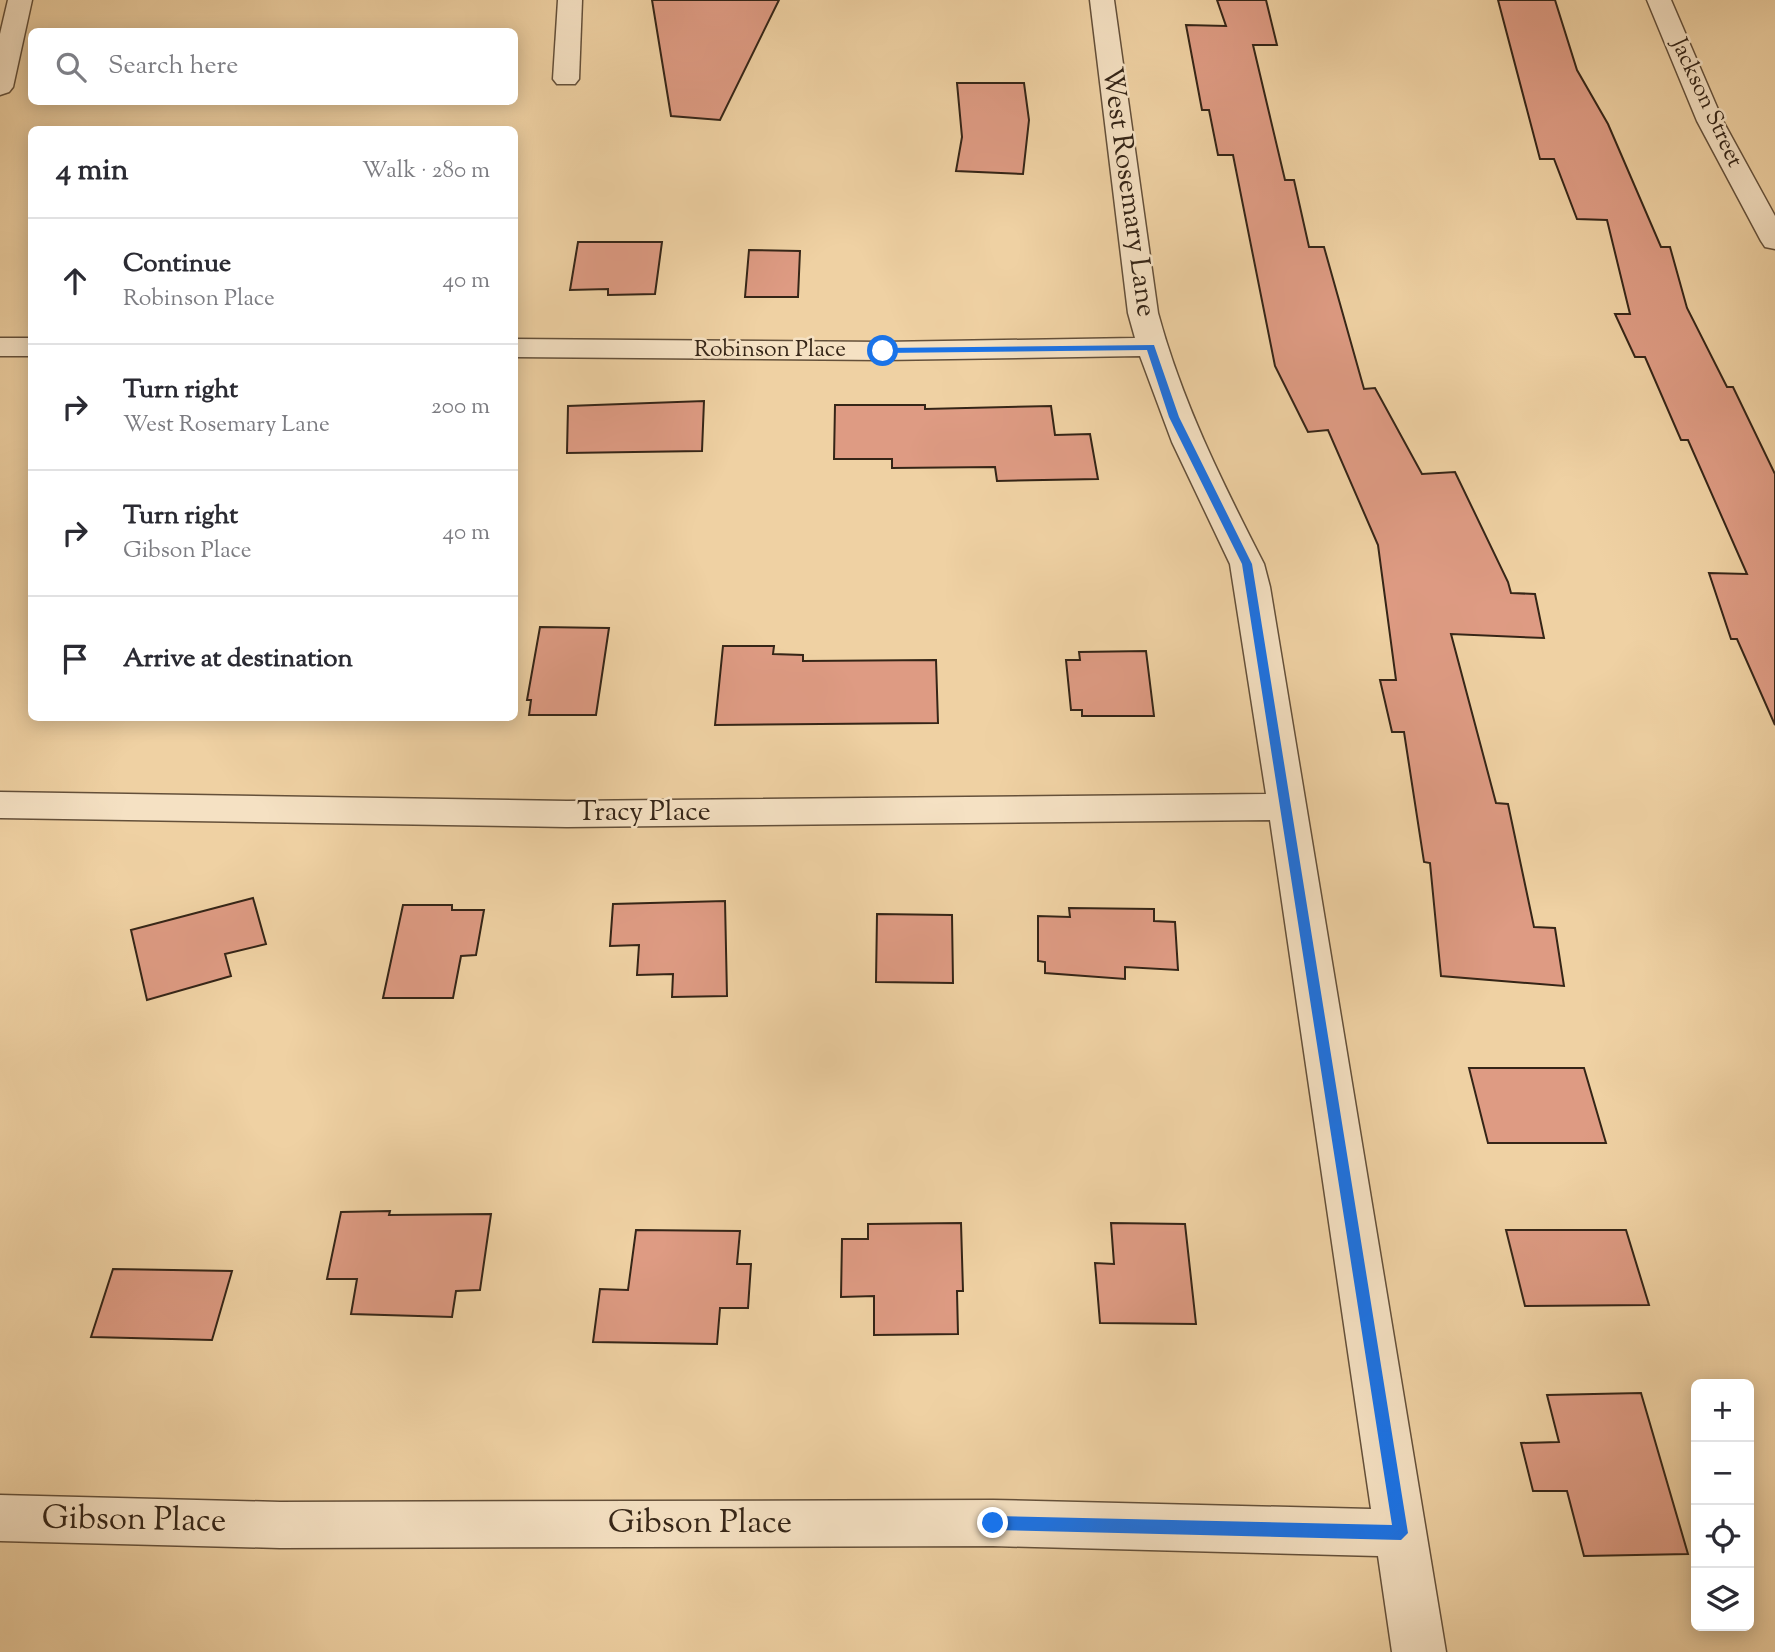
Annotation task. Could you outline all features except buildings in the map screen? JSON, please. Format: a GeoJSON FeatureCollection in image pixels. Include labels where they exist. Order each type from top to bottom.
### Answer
{"type":"FeatureCollection","features":[{"type":"Feature","properties":{"kind":"street"},"geometry":{"type":"LineString","coordinates":[[0,87],[20,0]]}},
{"type":"Feature","properties":{"kind":"street"},"geometry":{"type":"LineString","coordinates":[[566,79],[570,0]]}},
{"type":"Feature","properties":{"kind":"street","name":"West Rosemary Lane"},"geometry":{"type":"LineString","coordinates":[[1101,0],[1143,313],[1151,347],[1174,417],[1247,564],[1288,807],[1419,1652]]}},
{"type":"Feature","properties":{"kind":"street","name":"Jackson Street"},"geometry":{"type":"LineString","coordinates":[[1659,0],[1710,121],[1775,241]]}},
{"type":"Feature","properties":{"kind":"street"},"geometry":{"type":"LineString","coordinates":[[0,347],[28,347]]}},
{"type":"Feature","properties":{"kind":"street","name":"Robinson Place"},"geometry":{"type":"LineString","coordinates":[[518,348],[883,351],[1151,347]]}},
{"type":"Feature","properties":{"kind":"street","name":"Tracy Place"},"geometry":{"type":"LineString","coordinates":[[0,805],[567,814],[1288,807]]}},
{"type":"Feature","properties":{"kind":"street","name":"Gibson Place"},"geometry":{"type":"LineString","coordinates":[[0,1518],[279,1524],[993,1523],[1401,1533]]}},
{"type":"Feature","properties":{"kind":"route"},"geometry":{"type":"LineString","coordinates":[[883,351],[1151,347],[1174,417],[1247,564],[1253,587],[1401,1533],[993,1523]]}}]}
